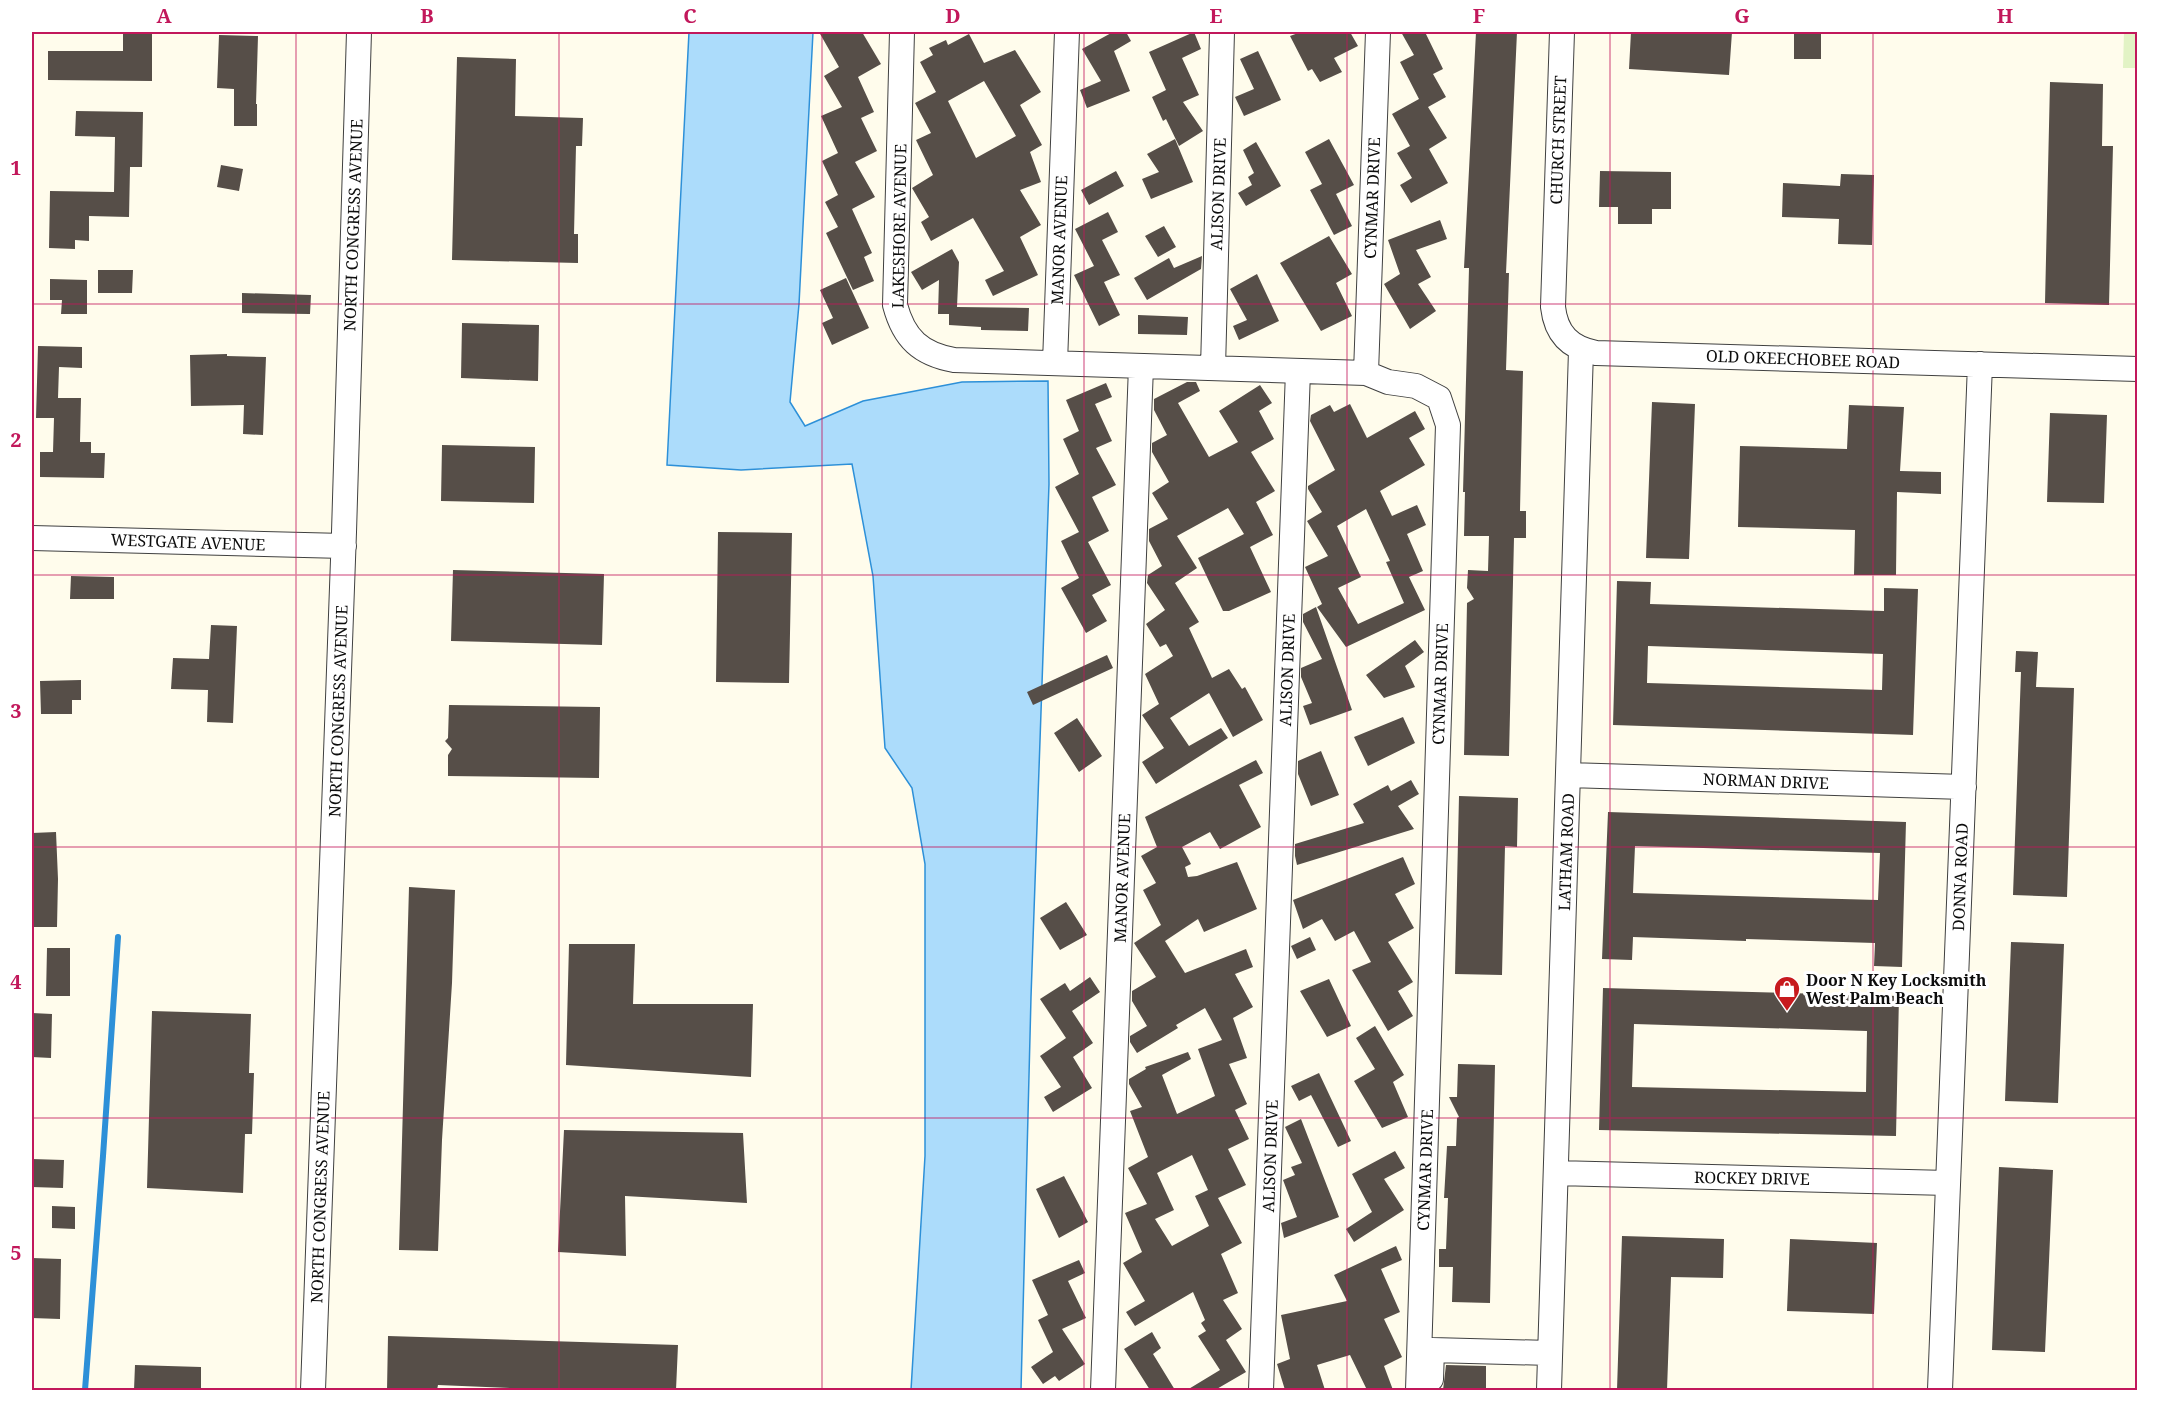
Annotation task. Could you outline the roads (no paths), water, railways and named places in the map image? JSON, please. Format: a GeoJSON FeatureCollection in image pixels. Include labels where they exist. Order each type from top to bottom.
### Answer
{"type":"FeatureCollection","features":[{"type":"Feature","properties":{"kind":"street","name":"NORTH CONGRESS AVENUE"},"geometry":{"type":"LineString","coordinates":[[313,1390],[344,546],[359,32]]}},
{"type":"Feature","properties":{"kind":"street","name":"LAKESHORE AVENUE"},"geometry":{"type":"LineString","coordinates":[[902,32],[895,305],[899,320],[905,332],[915,343],[927,352],[940,357],[954,360],[1055,363]]}},
{"type":"Feature","properties":{"kind":"street","name":"MANOR AVENUE"},"geometry":{"type":"LineString","coordinates":[[1055,363],[1067,32]]}},
{"type":"Feature","properties":{"kind":"street","name":"ALISON DRIVE"},"geometry":{"type":"LineString","coordinates":[[1213,368],[1222,32]]}},
{"type":"Feature","properties":{"kind":"street","name":"CYNMAR DRIVE"},"geometry":{"type":"LineString","coordinates":[[1378,32],[1366,373],[1388,382],[1416,386],[1439,398],[1448,425],[1418,1390]]}},
{"type":"Feature","properties":{"kind":"street","name":"CHURCH STREET"},"geometry":{"type":"LineString","coordinates":[[1562,32],[1553,307],[1555,321],[1561,334],[1581,350]]}},
{"type":"Feature","properties":{"kind":"street","name":"OLD OKEECHOBEE ROAD"},"geometry":{"type":"LineString","coordinates":[[1581,350],[1596,353],[2138,369]]}},
{"type":"Feature","properties":{"kind":"street","name":"LATHAM ROAD"},"geometry":{"type":"LineString","coordinates":[[1549,1390],[1581,350]]}},
{"type":"Feature","properties":{"kind":"street"},"geometry":{"type":"LineString","coordinates":[[1055,363],[1366,373]]}},
{"type":"Feature","properties":{"kind":"street","name":"DONNA ROAD"},"geometry":{"type":"LineString","coordinates":[[1940,1390],[1980,364]]}},
{"type":"Feature","properties":{"kind":"street","name":"MANOR AVENUE"},"geometry":{"type":"LineString","coordinates":[[1103,1390],[1140,366]]}},
{"type":"Feature","properties":{"kind":"street","name":"ALISON DRIVE"},"geometry":{"type":"LineString","coordinates":[[1261,1390],[1298,371]]}},
{"type":"Feature","properties":{"kind":"street","name":"WESTGATE AVENUE"},"geometry":{"type":"LineString","coordinates":[[32,538],[344,546]]}},
{"type":"Feature","properties":{"kind":"street","name":"NORMAN DRIVE"},"geometry":{"type":"LineString","coordinates":[[1568,775],[1964,787]]}},
{"type":"Feature","properties":{"kind":"street","name":"ROCKEY DRIVE"},"geometry":{"type":"LineString","coordinates":[[1556,1173],[1948,1183]]}},
{"type":"Feature","properties":{"kind":"street"},"geometry":{"type":"LineString","coordinates":[[1430,1390],[1432,1350],[1550,1353]]}},
{"type":"Feature","properties":{"kind":"water"},"geometry":{"type":"Polygon","coordinates":[[[689,32],[813,32],[799,304],[790,402],[805,426],[863,401],[962,382],[1048,381],[1049,484],[1031,997],[1021,1390],[911,1390],[925,1156],[925,864],[912,788],[885,748],[873,576],[852,464],[741,470],[667,465],[689,32]]]}},
{"type":"Feature","properties":{"kind":"waterway"},"geometry":{"type":"LineString","coordinates":[[85,1390],[118,937]]}},
{"type":"Feature","properties":{"kind":"place","name":"Door N Key Locksmith West Palm Beach"},"geometry":{"type":"Point","coordinates":[1787,1012]}}]}
